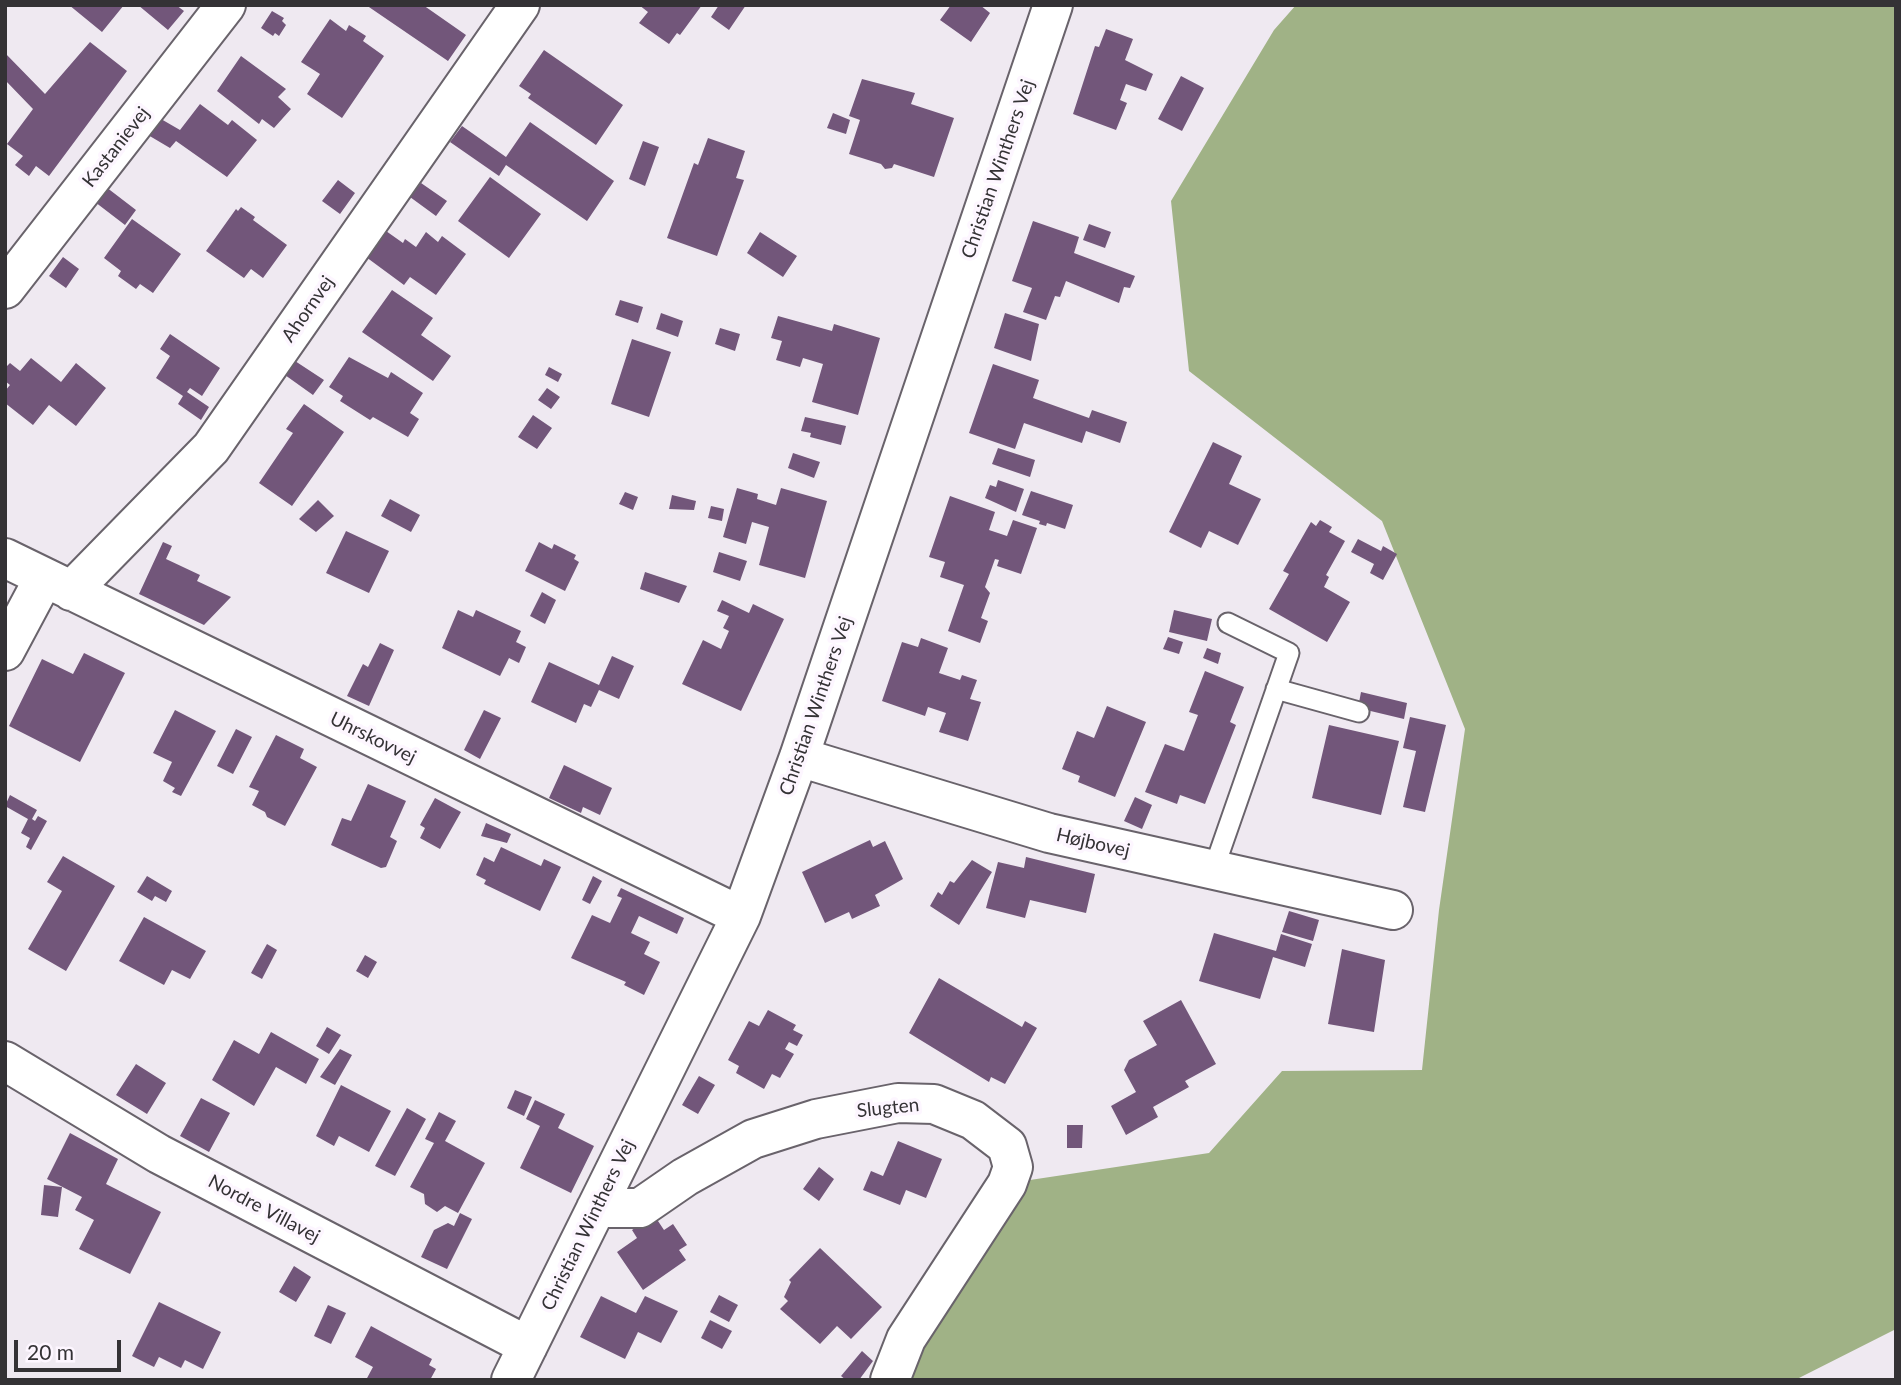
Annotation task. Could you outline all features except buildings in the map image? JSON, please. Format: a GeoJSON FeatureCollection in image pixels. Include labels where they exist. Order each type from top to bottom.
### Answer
{"type":"FeatureCollection","features":[{"type":"Feature","properties":{"kind":"street","name":"Kastanievej"},"geometry":{"type":"LineString","coordinates":[[5,289],[226,5]]}},
{"type":"Feature","properties":{"kind":"street","name":"Ahornvej"},"geometry":{"type":"LineString","coordinates":[[5,651],[57,584],[211,448],[520,5]]}},
{"type":"Feature","properties":{"kind":"street","name":"Christian Winthers Vej"},"geometry":{"type":"LineString","coordinates":[[519,1363],[741,916],[799,757],[1053,5]]}},
{"type":"Feature","properties":{"kind":"street","name":"Uhrskovvej"},"geometry":{"type":"LineString","coordinates":[[5,558],[741,916]]}},
{"type":"Feature","properties":{"kind":"street","name":"Højbovej"},"geometry":{"type":"LineString","coordinates":[[799,757],[1049,833],[1393,910]]}},
{"type":"Feature","properties":{"kind":"street","name":"Nordre Villavej"},"geometry":{"type":"LineString","coordinates":[[5,1061],[159,1154],[519,1363]]}},
{"type":"Feature","properties":{"kind":"street","name":"Slugten"},"geometry":{"type":"LineString","coordinates":[[596,1208],[640,1208],[685,1177],[753,1139],[816,1119],[898,1104],[934,1104],[973,1120],[1007,1146],[1013,1167],[1007,1184],[906,1339],[890,1380]]}},
{"type":"Feature","properties":{"kind":"lane"},"geometry":{"type":"LineString","coordinates":[[1213,871],[1289,653],[1228,623]]}},
{"type":"Feature","properties":{"kind":"lane"},"geometry":{"type":"LineString","coordinates":[[1276,689],[1360,712]]}},
{"type":"Feature","properties":{"kind":"green space"},"geometry":{"type":"Polygon","coordinates":[[[1296,5],[1896,5],[1896,1329],[1795,1380],[909,1380],[923,1345],[973,1260],[1030,1180],[1209,1153],[1282,1071],[1422,1070],[1439,910],[1465,729],[1382,521],[1189,371],[1171,201],[1274,30],[1296,5]]]}}]}
